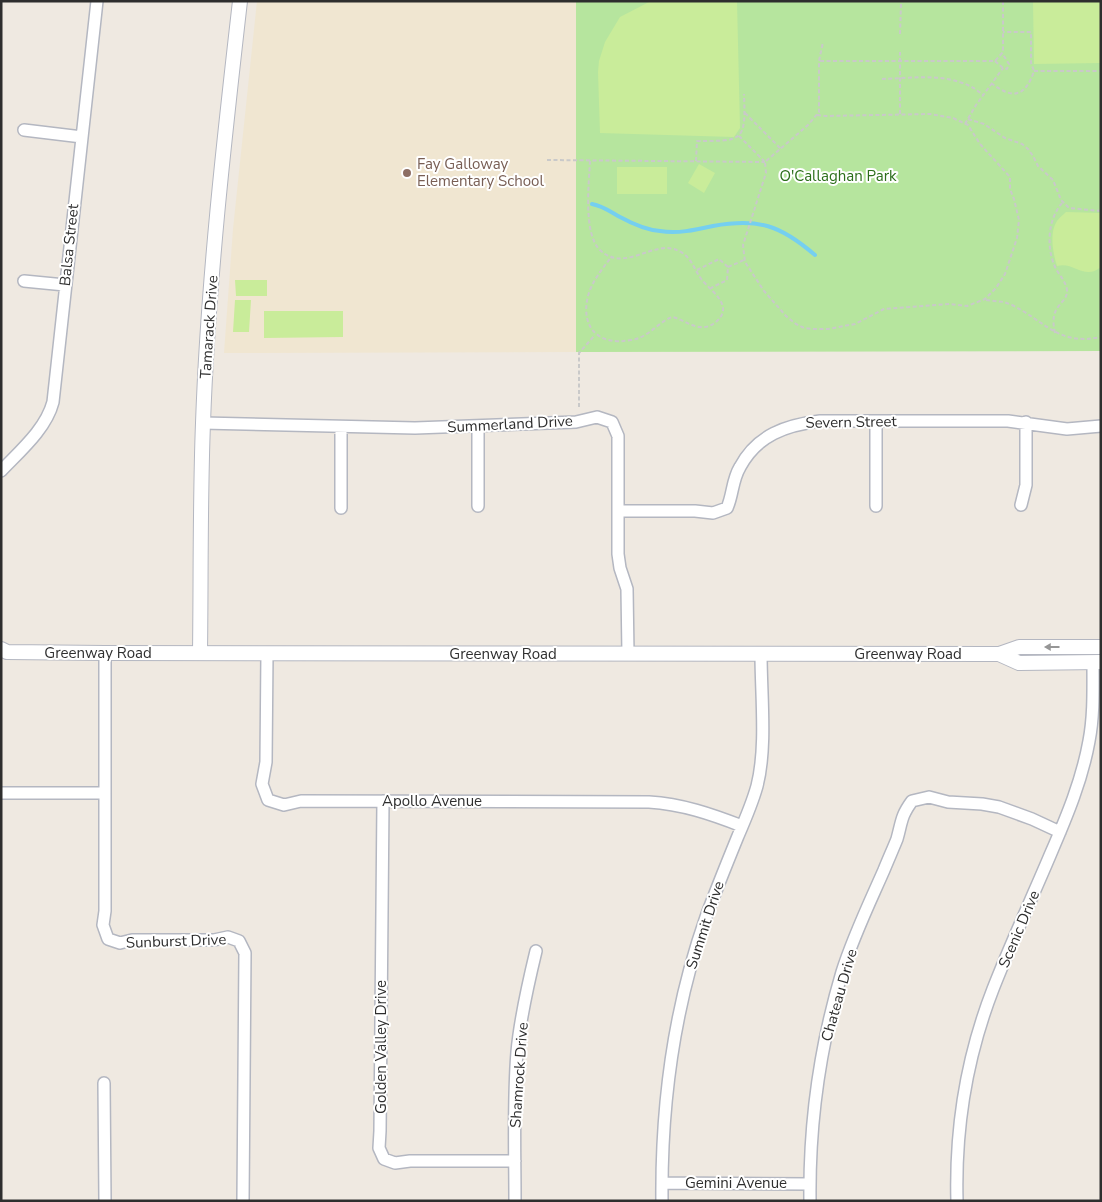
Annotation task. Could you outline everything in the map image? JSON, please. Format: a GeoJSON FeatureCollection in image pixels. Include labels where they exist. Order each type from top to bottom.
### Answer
{"type":"FeatureCollection","features":[{"type":"Feature","properties":{"kind":"street","name":"Balsa Street"},"geometry":{"type":"LineString","coordinates":[[1,471],[42,425],[50,413],[53,402],[97,1]]}},
{"type":"Feature","properties":{"kind":"street","name":"Tamarack Drive"},"geometry":{"type":"LineString","coordinates":[[200,654],[203,423],[217,213],[240,1]]}},
{"type":"Feature","properties":{"kind":"street"},"geometry":{"type":"LineString","coordinates":[[24,130],[82,137]]}},
{"type":"Feature","properties":{"kind":"street"},"geometry":{"type":"LineString","coordinates":[[24,281],[65,285]]}},
{"type":"Feature","properties":{"kind":"street","name":"Summerland Drive"},"geometry":{"type":"LineString","coordinates":[[203,423],[415,428],[576,422],[597,417],[612,422],[618,436],[618,554],[620,568],[628,589],[628,654]]}},
{"type":"Feature","properties":{"kind":"street","name":"Severn Street"},"geometry":{"type":"LineString","coordinates":[[618,511],[694,511],[713,514],[727,508],[732,497],[733,484],[740,467],[757,444],[779,430],[797,424],[820,421],[983,420],[1026,422],[1067,429],[1101,426]]}},
{"type":"Feature","properties":{"kind":"street"},"geometry":{"type":"LineString","coordinates":[[876,421],[876,506]]}},
{"type":"Feature","properties":{"kind":"street"},"geometry":{"type":"LineString","coordinates":[[1021,505],[1026,484],[1026,422]]}},
{"type":"Feature","properties":{"kind":"street"},"geometry":{"type":"LineString","coordinates":[[478,426],[478,506]]}},
{"type":"Feature","properties":{"kind":"street"},"geometry":{"type":"LineString","coordinates":[[341,508],[342,427]]}},
{"type":"Feature","properties":{"kind":"street","name":"Greenway Road"},"geometry":{"type":"LineString","coordinates":[[3,653],[999,654],[1019,648],[1101,647]]}},
{"type":"Feature","properties":{"kind":"street","name":"Sunburst Drive"},"geometry":{"type":"LineString","coordinates":[[105,653],[104,925],[108,939],[120,943],[132,940],[214,940],[228,937],[239,941],[244,953],[243,1201]]}},
{"type":"Feature","properties":{"kind":"street","name":"Apollo Avenue"},"geometry":{"type":"LineString","coordinates":[[267,653],[266,762],[262,784],[268,800],[284,805],[301,801],[669,803],[705,812],[742,826]]}},
{"type":"Feature","properties":{"kind":"street","name":"Summit Drive"},"geometry":{"type":"LineString","coordinates":[[662,1201],[663,1136],[669,1075],[684,991],[706,918],[757,786],[761,764],[761,654]]}},
{"type":"Feature","properties":{"kind":"street","name":"Greenway Road"},"geometry":{"type":"LineString","coordinates":[[999,654],[1019,663],[1097,662]]}},
{"type":"Feature","properties":{"kind":"street","name":"Scenic Drive"},"geometry":{"type":"LineString","coordinates":[[957,1201],[956,1160],[962,1106],[980,1028],[993,989],[1074,797],[1090,739],[1097,662]]}},
{"type":"Feature","properties":{"kind":"street"},"geometry":{"type":"LineString","coordinates":[[1,793],[105,793]]}},
{"type":"Feature","properties":{"kind":"street","name":"Chateau Drive"},"geometry":{"type":"LineString","coordinates":[[810,1201],[813,1112],[832,1011],[843,971],[857,933],[897,839],[903,814],[912,800],[929,797],[948,802],[998,807],[1032,819],[1060,832]]}},
{"type":"Feature","properties":{"kind":"street","name":"Golden Valley Drive"},"geometry":{"type":"LineString","coordinates":[[383,801],[379,1148],[384,1159],[395,1163],[410,1161],[515,1161]]}},
{"type":"Feature","properties":{"kind":"street","name":"Shamrock Drive"},"geometry":{"type":"LineString","coordinates":[[515,1201],[517,1051],[523,1010],[536,950]]}},
{"type":"Feature","properties":{"kind":"street"},"geometry":{"type":"LineString","coordinates":[[104,1083],[105,1201]]}},
{"type":"Feature","properties":{"kind":"street","name":"Gemini Avenue"},"geometry":{"type":"LineString","coordinates":[[662,1183],[810,1184]]}},
{"type":"Feature","properties":{"kind":"path"},"geometry":{"type":"LineString","coordinates":[[965,124],[991,83],[1003,68],[1007,68],[1009,64],[1002,54],[1003,1]]}},
{"type":"Feature","properties":{"kind":"path"},"geometry":{"type":"LineString","coordinates":[[900,34],[901,3]]}},
{"type":"Feature","properties":{"kind":"path"},"geometry":{"type":"LineString","coordinates":[[991,83],[1002,92],[1017,94],[1028,84],[1034,71],[1031,63],[1031,32],[1003,32]]}},
{"type":"Feature","properties":{"kind":"path"},"geometry":{"type":"LineString","coordinates":[[547,160],[765,162],[808,125],[819,112],[820,62],[823,42]]}},
{"type":"Feature","properties":{"kind":"path"},"geometry":{"type":"LineString","coordinates":[[900,52],[900,115]]}},
{"type":"Feature","properties":{"kind":"path"},"geometry":{"type":"LineString","coordinates":[[995,61],[1002,54]]}},
{"type":"Feature","properties":{"kind":"path"},"geometry":{"type":"LineString","coordinates":[[820,62],[995,61],[1003,68]]}},
{"type":"Feature","properties":{"kind":"path"},"geometry":{"type":"LineString","coordinates":[[1034,71],[1101,71]]}},
{"type":"Feature","properties":{"kind":"path"},"geometry":{"type":"LineString","coordinates":[[882,79],[934,78],[953,80],[970,84],[983,94]]}},
{"type":"Feature","properties":{"kind":"path"},"geometry":{"type":"LineString","coordinates":[[696,161],[697,141],[729,141],[739,136],[744,127],[744,94]]}},
{"type":"Feature","properties":{"kind":"path"},"geometry":{"type":"LineString","coordinates":[[745,113],[780,148]]}},
{"type":"Feature","properties":{"kind":"path"},"geometry":{"type":"LineString","coordinates":[[739,136],[765,162],[766,173],[743,245],[744,260],[749,270],[777,306],[796,324],[804,328],[828,329],[855,324],[884,309],[950,304],[967,306],[985,299],[996,288],[1005,274],[1017,238],[1018,220],[1010,189],[1010,177],[980,144],[972,130],[953,118],[936,115],[817,115]]}},
{"type":"Feature","properties":{"kind":"path"},"geometry":{"type":"LineString","coordinates":[[968,119],[984,124],[1005,138],[1022,144],[1028,149],[1038,166],[1053,180],[1063,202],[1069,208],[1101,211]]}},
{"type":"Feature","properties":{"kind":"path"},"geometry":{"type":"LineString","coordinates":[[590,161],[589,208],[592,236],[600,250],[623,259],[661,248],[674,249],[687,256],[705,283],[721,301],[722,313],[719,319],[707,327],[700,327],[672,318],[640,339],[620,341],[595,335],[588,325],[588,297],[598,276],[612,256]]}},
{"type":"Feature","properties":{"kind":"path"},"geometry":{"type":"LineString","coordinates":[[1055,333],[1054,312],[1065,298],[1067,289],[1050,252],[1050,232],[1058,208],[1063,202]]}},
{"type":"Feature","properties":{"kind":"path"},"geometry":{"type":"LineString","coordinates":[[697,270],[718,259],[728,267]]}},
{"type":"Feature","properties":{"kind":"path"},"geometry":{"type":"LineString","coordinates":[[728,267],[744,260]]}},
{"type":"Feature","properties":{"kind":"path"},"geometry":{"type":"LineString","coordinates":[[711,288],[727,280],[728,267]]}},
{"type":"Feature","properties":{"kind":"path"},"geometry":{"type":"LineString","coordinates":[[985,299],[1012,305],[1055,333],[1076,339],[1101,336]]}},
{"type":"Feature","properties":{"kind":"path"},"geometry":{"type":"LineString","coordinates":[[579,407],[579,353],[595,335]]}},
{"type":"Feature","properties":{"kind":"shaded area","name":"Fay Galloway Elementary School"},"geometry":{"type":"Polygon","coordinates":[[[257,1],[576,1],[576,352],[224,353],[233,229],[257,1]]]}},
{"type":"Feature","properties":{"kind":"green space","name":"O'Callaghan Park"},"geometry":{"type":"Polygon","coordinates":[[[576,1],[1101,1],[1101,351],[576,352],[576,1]]]}},
{"type":"Feature","properties":{"kind":"green space"},"geometry":{"type":"Polygon","coordinates":[[[651,1],[737,1],[740,128],[734,137],[600,133],[598,72],[599,61],[605,42],[620,17],[651,1]]]}},
{"type":"Feature","properties":{"kind":"green space"},"geometry":{"type":"Polygon","coordinates":[[[1033,1],[1101,1],[1101,63],[1034,64],[1033,1]]]}},
{"type":"Feature","properties":{"kind":"green space"},"geometry":{"type":"Polygon","coordinates":[[[699,164],[715,173],[704,193],[688,183],[699,164]]]}},
{"type":"Feature","properties":{"kind":"green space"},"geometry":{"type":"Polygon","coordinates":[[[617,167],[667,167],[667,194],[617,194],[617,167]]]}},
{"type":"Feature","properties":{"kind":"green space"},"geometry":{"type":"Polygon","coordinates":[[[1066,212],[1101,213],[1101,267],[1095,271],[1084,272],[1069,266],[1057,266],[1053,249],[1053,231],[1057,221],[1066,212]]]}},
{"type":"Feature","properties":{"kind":"green space"},"geometry":{"type":"Polygon","coordinates":[[[235,280],[267,280],[267,296],[236,296],[235,280]]]}},
{"type":"Feature","properties":{"kind":"green space"},"geometry":{"type":"Polygon","coordinates":[[[235,300],[251,300],[249,332],[233,332],[235,300]]]}},
{"type":"Feature","properties":{"kind":"green space"},"geometry":{"type":"Polygon","coordinates":[[[264,311],[343,311],[343,337],[264,338],[264,311]]]}},
{"type":"Feature","properties":{"kind":"waterway"},"geometry":{"type":"LineString","coordinates":[[592,204],[639,226],[666,232],[679,232],[743,223],[768,226],[791,237],[815,255]]}},
{"type":"Feature","properties":{"kind":"place","name":"Fay Galloway Elementary School"},"geometry":{"type":"Point","coordinates":[407,173]}}]}
